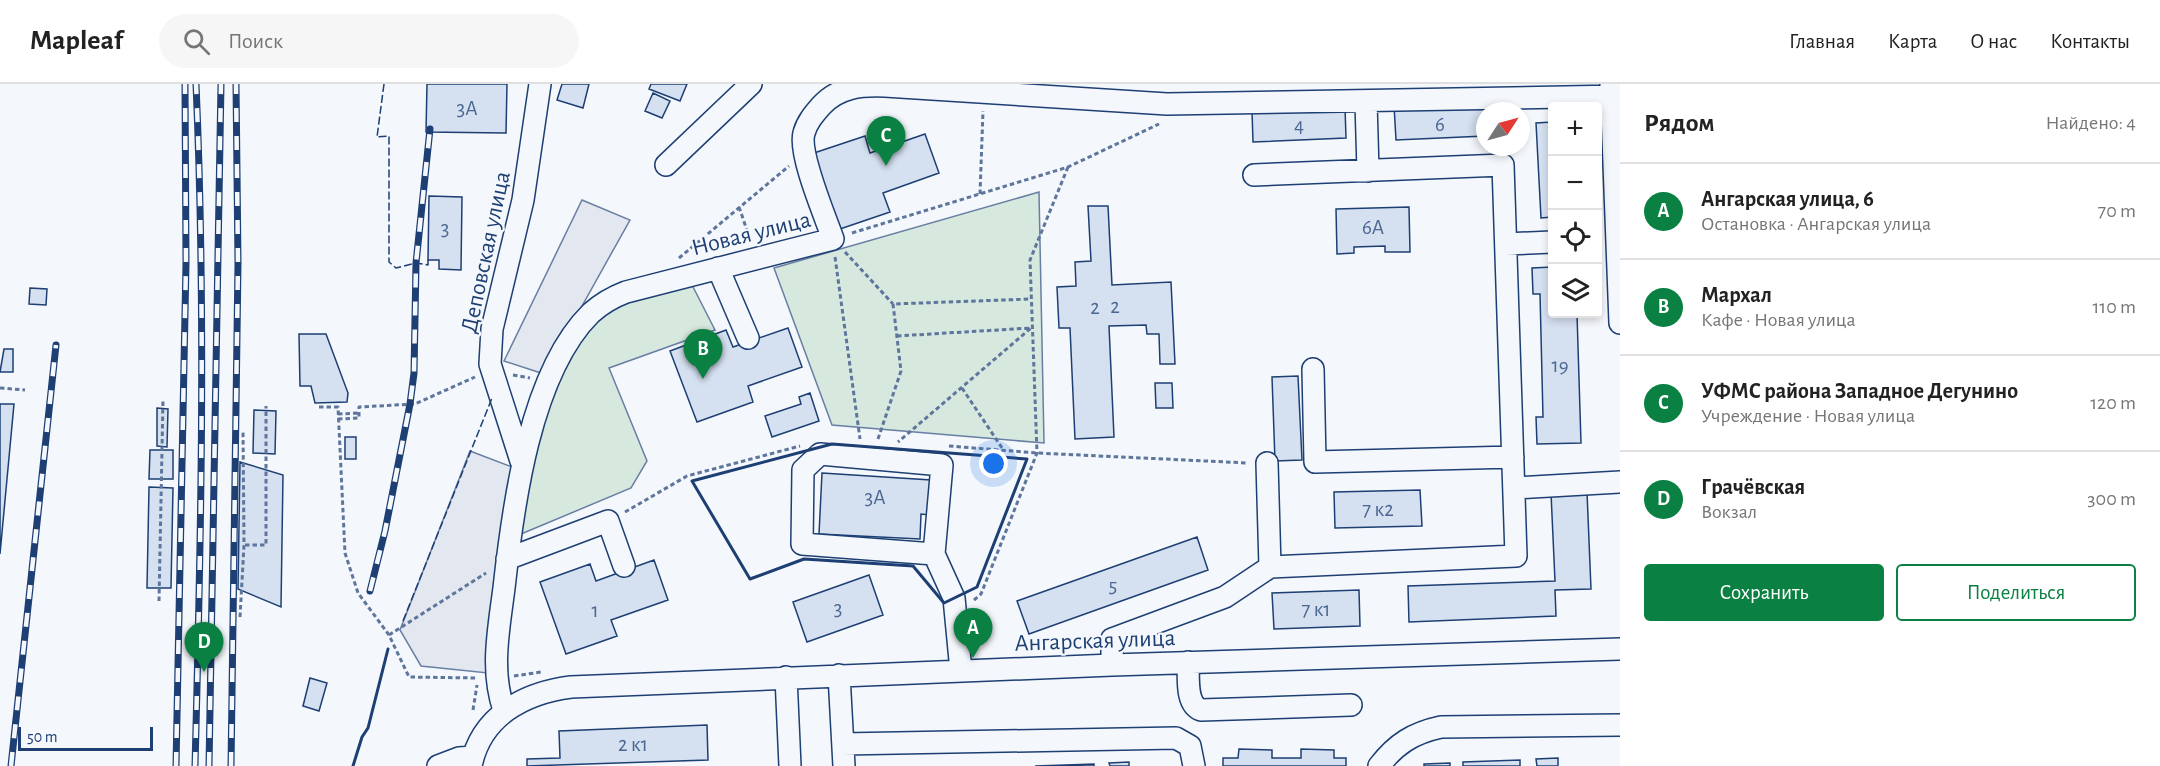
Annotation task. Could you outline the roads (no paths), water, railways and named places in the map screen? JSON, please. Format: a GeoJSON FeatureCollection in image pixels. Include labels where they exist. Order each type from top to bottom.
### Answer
{"type":"FeatureCollection","features":[{"type":"Feature","properties":{"kind":"street","name":"Деповская улица"},"geometry":{"type":"LineString","coordinates":[[522,461],[492,370],[492,329],[523,200],[540,84]]}},
{"type":"Feature","properties":{"kind":"street"},"geometry":{"type":"LineString","coordinates":[[666,165],[751,84]]}},
{"type":"Feature","properties":{"kind":"street","name":"Новая улица"},"geometry":{"type":"LineString","coordinates":[[504,710],[496,678],[507,559],[522,461],[549,382],[578,329],[606,300],[644,286],[833,238],[804,154],[803,134],[812,116],[826,100],[862,85],[989,87],[1366,102],[1406,92],[1614,92]]}},
{"type":"Feature","properties":{"kind":"street"},"geometry":{"type":"LineString","coordinates":[[1614,92],[1618,188],[1607,240],[1619,285],[1620,323]]}},
{"type":"Feature","properties":{"kind":"street"},"geometry":{"type":"LineString","coordinates":[[1366,102],[1368,171]]}},
{"type":"Feature","properties":{"kind":"street"},"geometry":{"type":"LineString","coordinates":[[1112,665],[1112,639],[1225,597],[1270,567],[1516,556],[1503,165],[1254,175]]}},
{"type":"Feature","properties":{"kind":"street"},"geometry":{"type":"LineString","coordinates":[[1506,244],[1548,242]]}},
{"type":"Feature","properties":{"kind":"street"},"geometry":{"type":"LineString","coordinates":[[718,268],[748,338]]}},
{"type":"Feature","properties":{"kind":"street"},"geometry":{"type":"LineString","coordinates":[[1313,369],[1315,462],[1513,457]]}},
{"type":"Feature","properties":{"kind":"street"},"geometry":{"type":"LineString","coordinates":[[934,554],[802,544],[803,470],[820,454],[942,465],[934,554],[954,598],[961,670]]}},
{"type":"Feature","properties":{"kind":"street"},"geometry":{"type":"LineString","coordinates":[[1267,464],[1270,567]]}},
{"type":"Feature","properties":{"kind":"street"},"geometry":{"type":"LineString","coordinates":[[1514,488],[1620,482]]}},
{"type":"Feature","properties":{"kind":"street"},"geometry":{"type":"LineString","coordinates":[[507,559],[608,521],[624,566]]}},
{"type":"Feature","properties":{"kind":"street","name":"Ангарская улица"},"geometry":{"type":"LineString","coordinates":[[504,710],[545,690],[571,687],[961,670],[1620,649]]}},
{"type":"Feature","properties":{"kind":"street"},"geometry":{"type":"LineString","coordinates":[[1188,662],[1191,700],[1196,708],[1202,710],[1352,705]]}},
{"type":"Feature","properties":{"kind":"street"},"geometry":{"type":"LineString","coordinates":[[839,675],[844,766]]}},
{"type":"Feature","properties":{"kind":"street"},"geometry":{"type":"LineString","coordinates":[[786,677],[790,766]]}},
{"type":"Feature","properties":{"kind":"street"},"geometry":{"type":"LineString","coordinates":[[438,766],[459,758],[472,762],[488,727],[504,710]]}},
{"type":"Feature","properties":{"kind":"street"},"geometry":{"type":"LineString","coordinates":[[1379,766],[1394,748],[1415,733],[1441,727],[1620,725]]}},
{"type":"Feature","properties":{"kind":"street"},"geometry":{"type":"LineString","coordinates":[[843,744],[1176,738],[1190,746],[1194,766]]}},
{"type":"Feature","properties":{"kind":"railway"},"geometry":{"type":"LineString","coordinates":[[176,766],[186,263],[185,84]]}},
{"type":"Feature","properties":{"kind":"railway"},"geometry":{"type":"LineString","coordinates":[[195,766],[202,340],[196,84]]}},
{"type":"Feature","properties":{"kind":"railway"},"geometry":{"type":"LineString","coordinates":[[209,766],[221,84]]}},
{"type":"Feature","properties":{"kind":"railway"},"geometry":{"type":"LineString","coordinates":[[231,766],[238,263],[236,84]]}},
{"type":"Feature","properties":{"kind":"railway"},"geometry":{"type":"LineString","coordinates":[[370,591],[385,531],[410,404],[414,373],[416,263],[430,129]]}},
{"type":"Feature","properties":{"kind":"railway"},"geometry":{"type":"LineString","coordinates":[[11,766],[56,345]]}},
{"type":"Feature","properties":{"kind":"place","name":"УФМС района Западное Дегунино"},"geometry":{"type":"Point","coordinates":[886,166]}},
{"type":"Feature","properties":{"kind":"place","name":"Мархал"},"geometry":{"type":"Point","coordinates":[703,379]}},
{"type":"Feature","properties":{"kind":"place","name":"Ангарская улица, 6"},"geometry":{"type":"Point","coordinates":[973,658]}},
{"type":"Feature","properties":{"kind":"place","name":"Грачёвская"},"geometry":{"type":"Point","coordinates":[204,672]}}]}
